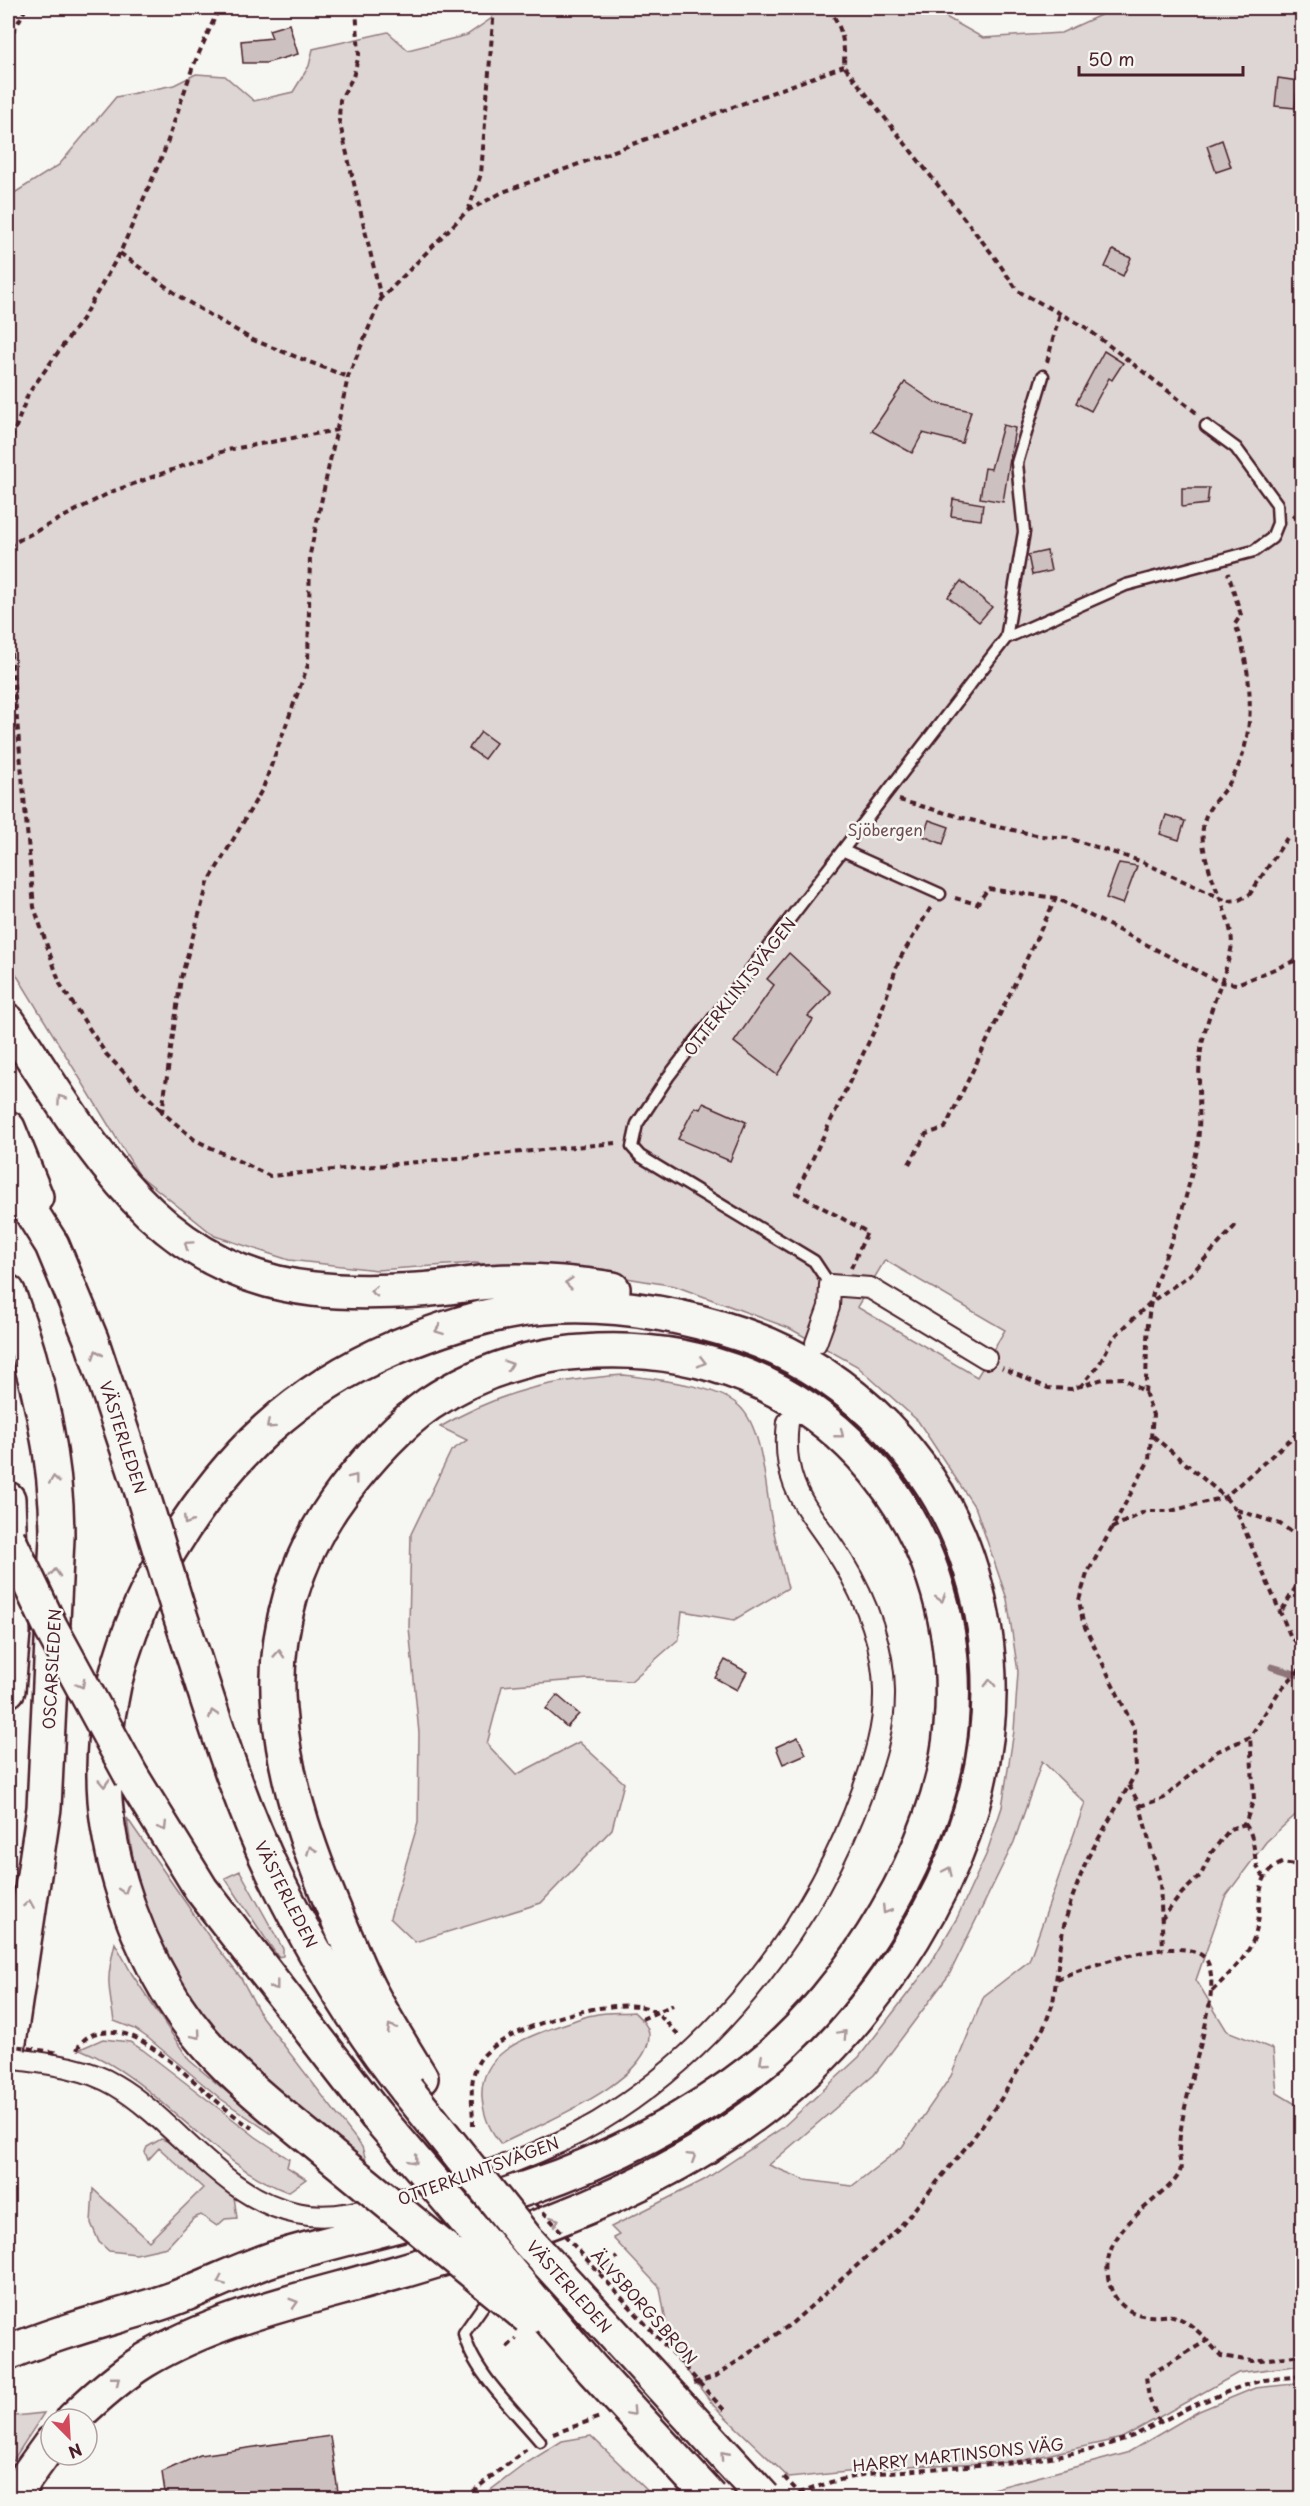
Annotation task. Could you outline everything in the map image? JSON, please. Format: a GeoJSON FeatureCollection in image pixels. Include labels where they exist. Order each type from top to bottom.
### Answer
{"type":"FeatureCollection","features":[{"type":"Feature","properties":{"kind":"highway"},"geometry":{"type":"LineString","coordinates":[[8,1021],[134,1199],[181,1240],[224,1265],[250,1276],[314,1289],[420,1290],[492,1282],[552,1281],[595,1286],[642,1293],[682,1306],[703,1322]]}},
{"type":"Feature","properties":{"kind":"highway"},"geometry":{"type":"LineString","coordinates":[[8,1128],[29,1176],[52,1245]]}},
{"type":"Feature","properties":{"kind":"highway","name":"VÄSTERLEDEN"},"geometry":{"type":"LineString","coordinates":[[8,1175],[52,1245],[92,1339],[222,1742],[276,1877],[347,2007],[414,2084],[527,2240],[772,2486]]}},
{"type":"Feature","properties":{"kind":"highway","name":"OSCARSLEDEN"},"geometry":{"type":"LineString","coordinates":[[8,1292],[22,1332],[49,1438],[56,1499],[57,1538],[44,1808],[8,2047]]}},
{"type":"Feature","properties":{"kind":"highway"},"geometry":{"type":"LineString","coordinates":[[86,2407],[115,2381],[175,2344],[253,2315],[482,2246],[582,2211],[674,2167],[767,2105],[826,2052],[876,1994],[920,1928],[944,1881],[967,1826],[988,1738],[990,1668],[985,1622],[963,1544],[935,1490],[913,1458],[859,1400],[814,1367],[780,1349],[703,1322],[613,1308],[548,1307],[510,1311],[454,1325],[375,1356],[313,1390],[251,1443],[204,1496],[148,1586],[121,1657],[109,1709],[104,1780],[109,1833],[122,1886],[139,1932],[164,1986],[194,2032],[232,2074],[329,2154],[592,2369]]}},
{"type":"Feature","properties":{"kind":"highway"},"geometry":{"type":"LineString","coordinates":[[19,2348],[191,2293],[275,2258],[532,2187],[595,2161],[660,2130],[759,2065],[793,2034],[835,1984],[867,1941],[902,1885],[932,1816],[943,1780],[950,1740],[953,1702],[951,1639],[930,1563],[909,1522],[878,1473],[855,1446],[827,1423],[768,1386],[728,1368],[642,1350],[575,1352],[529,1359],[506,1366],[433,1401],[374,1452],[325,1516],[294,1582],[280,1642],[279,1713],[289,1774],[305,1833],[364,1979],[414,2084]]}},
{"type":"Feature","properties":{"kind":"highway"},"geometry":{"type":"LineString","coordinates":[[8,1499],[13,1632],[8,1690]]}},
{"type":"Feature","properties":{"kind":"highway"},"geometry":{"type":"LineString","coordinates":[[8,1538],[51,1628],[132,1778],[201,1889],[376,2115],[592,2369],[711,2499]]}},
{"type":"Feature","properties":{"kind":"highway"},"geometry":{"type":"LineString","coordinates":[[16,2499],[25,2479],[39,2460]]}},
{"type":"Feature","properties":{"kind":"street"},"geometry":{"type":"LineString","coordinates":[[816,1343],[838,1285],[870,1288],[986,1358]]}},
{"type":"Feature","properties":{"kind":"street","name":"OTTERKLINTSVÄGEN"},"geometry":{"type":"LineString","coordinates":[[8,2058],[64,2058],[116,2085],[239,2188],[280,2210],[333,2217],[454,2182],[558,2143],[598,2122],[656,2082],[720,2023],[786,1940],[813,1897],[839,1850],[858,1803],[873,1762],[882,1722],[883,1671],[872,1626],[857,1587],[793,1484],[786,1442],[788,1422]]}},
{"type":"Feature","properties":{"kind":"lane"},"geometry":{"type":"LineString","coordinates":[[1006,638],[1023,532],[1017,463],[1043,376]]}},
{"type":"Feature","properties":{"kind":"lane"},"geometry":{"type":"LineString","coordinates":[[1006,638],[1126,585],[1254,551],[1272,538],[1278,524],[1277,504],[1236,448],[1206,426]]}},
{"type":"Feature","properties":{"kind":"lane","name":"OTTERKLINTSVÄGEN"},"geometry":{"type":"LineString","coordinates":[[632,1143],[644,1110],[1006,638]]}},
{"type":"Feature","properties":{"kind":"lane"},"geometry":{"type":"LineString","coordinates":[[844,851],[940,894]]}},
{"type":"Feature","properties":{"kind":"lane"},"geometry":{"type":"LineString","coordinates":[[632,1143],[635,1152],[655,1166],[814,1261],[838,1285]]}},
{"type":"Feature","properties":{"kind":"lane"},"geometry":{"type":"LineString","coordinates":[[483,2306],[464,2333],[466,2345],[476,2363],[540,2441]]}},
{"type":"Feature","properties":{"kind":"path"},"geometry":{"type":"LineString","coordinates":[[8,41],[27,8]]}},
{"type":"Feature","properties":{"kind":"path"},"geometry":{"type":"LineString","coordinates":[[8,449],[28,394],[82,319],[120,253],[164,152],[192,69],[219,8]]}},
{"type":"Feature","properties":{"kind":"path"},"geometry":{"type":"LineString","coordinates":[[356,8],[359,55],[353,77],[340,100],[339,120],[381,298]]}},
{"type":"Feature","properties":{"kind":"path"},"geometry":{"type":"LineString","coordinates":[[468,211],[481,174],[494,8]]}},
{"type":"Feature","properties":{"kind":"path"},"geometry":{"type":"LineString","coordinates":[[828,8],[839,24],[844,46],[844,66],[993,255],[1017,291],[1085,327],[1194,409],[1206,426]]}},
{"type":"Feature","properties":{"kind":"path"},"geometry":{"type":"LineString","coordinates":[[8,24],[15,29]]}},
{"type":"Feature","properties":{"kind":"path"},"geometry":{"type":"LineString","coordinates":[[162,1112],[181,978],[208,883],[264,788],[308,665],[310,554],[348,377],[381,298],[468,211],[503,192],[844,66]]}},
{"type":"Feature","properties":{"kind":"path"},"geometry":{"type":"LineString","coordinates":[[120,253],[183,299],[254,340],[348,377]]}},
{"type":"Feature","properties":{"kind":"path"},"geometry":{"type":"LineString","coordinates":[[1043,376],[1060,313]]}},
{"type":"Feature","properties":{"kind":"path"},"geometry":{"type":"LineString","coordinates":[[8,546],[111,492],[227,450],[337,430]]}},
{"type":"Feature","properties":{"kind":"path"},"geometry":{"type":"LineString","coordinates":[[716,2376],[791,2324],[898,2229],[971,2141],[1001,2099],[1045,2025],[1057,1979],[1063,1929],[1087,1858],[1136,1773],[1135,1730],[1083,1623],[1079,1600],[1087,1574],[1149,1460],[1153,1415],[1145,1392],[1151,1302],[1183,1207],[1197,1151],[1201,1050],[1219,982],[1232,949],[1227,918],[1206,857],[1202,830],[1206,810],[1230,782],[1242,754],[1248,726],[1248,680],[1235,624],[1241,615],[1224,558]]}},
{"type":"Feature","properties":{"kind":"path"},"geometry":{"type":"LineString","coordinates":[[8,621],[34,907],[60,984],[106,1054],[162,1112],[195,1140],[270,1176],[598,1144],[632,1143]]}},
{"type":"Feature","properties":{"kind":"path"},"geometry":{"type":"LineString","coordinates":[[884,796],[989,825],[1078,841],[1140,861],[1227,901],[1239,900],[1250,894],[1287,838]]}},
{"type":"Feature","properties":{"kind":"path"},"geometry":{"type":"LineString","coordinates":[[838,1285],[867,1232],[796,1193],[876,1028],[899,960],[940,894],[977,904],[988,889],[1056,898],[1219,982],[1237,984],[1302,958]]}},
{"type":"Feature","properties":{"kind":"path"},"geometry":{"type":"LineString","coordinates":[[909,1164],[926,1134],[945,1128],[1056,898]]}},
{"type":"Feature","properties":{"kind":"path"},"geometry":{"type":"LineString","coordinates":[[1079,1388],[1099,1365],[1113,1338],[1151,1302],[1191,1274],[1236,1225]]}},
{"type":"Feature","properties":{"kind":"path"},"geometry":{"type":"LineString","coordinates":[[986,1358],[1003,1369],[1048,1388],[1079,1388],[1103,1379],[1123,1378],[1145,1392]]}},
{"type":"Feature","properties":{"kind":"path"},"geometry":{"type":"LineString","coordinates":[[1111,1528],[1146,1511],[1171,1511],[1225,1497],[1302,1429]]}},
{"type":"Feature","properties":{"kind":"path"},"geometry":{"type":"LineString","coordinates":[[1152,1435],[1225,1497],[1236,1510],[1290,1635],[1302,1648]]}},
{"type":"Feature","properties":{"kind":"path"},"geometry":{"type":"LineString","coordinates":[[1236,1510],[1280,1524],[1302,1539]]}},
{"type":"Feature","properties":{"kind":"path"},"geometry":{"type":"LineString","coordinates":[[1281,1610],[1302,1577]]}},
{"type":"Feature","properties":{"kind":"path"},"geometry":{"type":"LineString","coordinates":[[1140,1806],[1164,1798],[1216,1752],[1250,1737],[1285,1685],[1302,1667]]}},
{"type":"Feature","properties":{"kind":"path"},"geometry":{"type":"LineString","coordinates":[[1245,1824],[1254,1799],[1250,1737]]}},
{"type":"Feature","properties":{"kind":"path"},"geometry":{"type":"LineString","coordinates":[[1130,1785],[1140,1806],[1160,1882],[1163,1948]]}},
{"type":"Feature","properties":{"kind":"path"},"geometry":{"type":"LineString","coordinates":[[1245,1824],[1253,1834],[1258,1870],[1264,1876]]}},
{"type":"Feature","properties":{"kind":"path"},"geometry":{"type":"LineString","coordinates":[[1161,1920],[1182,1893],[1202,1875],[1211,1853],[1230,1829],[1245,1824]]}},
{"type":"Feature","properties":{"kind":"path"},"geometry":{"type":"LineString","coordinates":[[1212,1991],[1243,1960],[1256,1932],[1259,1891],[1264,1876],[1282,1863],[1302,1866]]}},
{"type":"Feature","properties":{"kind":"path"},"geometry":{"type":"LineString","coordinates":[[1057,1979],[1079,1969],[1163,1948],[1189,1949],[1199,1953],[1208,1962],[1212,1991],[1180,2133],[1181,2169],[1173,2182],[1136,2215],[1112,2242],[1106,2260],[1109,2283],[1121,2306],[1134,2315],[1173,2316],[1208,2340],[1221,2356],[1252,2361],[1302,2355]]}},
{"type":"Feature","properties":{"kind":"path"},"geometry":{"type":"LineString","coordinates":[[642,2019],[673,2005]]}},
{"type":"Feature","properties":{"kind":"path"},"geometry":{"type":"LineString","coordinates":[[475,2133],[471,2090],[478,2061],[510,2036],[561,2016],[592,2010],[630,2006],[645,2007],[656,2013],[693,2049]]}},
{"type":"Feature","properties":{"kind":"path"},"geometry":{"type":"LineString","coordinates":[[8,2047],[64,2058],[95,2034],[115,2031],[127,2034],[156,2051],[261,2134]]}},
{"type":"Feature","properties":{"kind":"path","name":"ÄLVSBORGSBRON"},"geometry":{"type":"LineString","coordinates":[[530,2198],[733,2421]]}},
{"type":"Feature","properties":{"kind":"path"},"geometry":{"type":"LineString","coordinates":[[599,2273],[617,2258]]}},
{"type":"Feature","properties":{"kind":"path"},"geometry":{"type":"LineString","coordinates":[[1160,2423],[1149,2398],[1146,2377],[1208,2340]]}},
{"type":"Feature","properties":{"kind":"path","name":"HARRY MARTINSONS VÄG"},"geometry":{"type":"LineString","coordinates":[[785,2499],[831,2482],[866,2474],[1028,2461],[1095,2449],[1115,2444],[1190,2407],[1242,2386],[1264,2380],[1302,2376]]}},
{"type":"Feature","properties":{"kind":"path"},"geometry":{"type":"LineString","coordinates":[[464,2499],[540,2441],[560,2431]]}},
{"type":"Feature","properties":{"kind":"path"},"geometry":{"type":"LineString","coordinates":[[772,2486],[804,2499]]}},
{"type":"Feature","properties":{"kind":"green space","name":"Sjöbergen"},"geometry":{"type":"Polygon","coordinates":[[[493,8],[930,8],[983,38],[1061,33],[1116,8],[1302,8],[1302,1809],[1266,1842],[1225,1897],[1196,1980],[1227,2031],[1273,2049],[1277,2093],[1302,2108],[1302,2365],[1238,2373],[1122,2438],[1015,2462],[905,2466],[789,2478],[714,2406],[671,2350],[660,2288],[613,2238],[619,2235],[611,2227],[704,2180],[782,2128],[859,2057],[929,1966],[957,1918],[986,1855],[1002,1807],[1014,1731],[1018,1672],[1007,1599],[976,1509],[918,1421],[857,1366],[789,1328],[675,1286],[614,1276],[475,1263],[377,1270],[289,1260],[215,1236],[139,1175],[8,961],[8,197],[59,165],[116,97],[174,85],[196,74],[225,76],[254,101],[293,92],[309,66],[313,49],[388,32],[408,50],[467,35],[492,18],[493,8]],[[885,1260],[857,1307],[977,1377],[1005,1330],[885,1260]],[[1042,1761],[1014,1842],[949,1975],[874,2075],[769,2165],[805,2180],[852,2186],[902,2147],[951,2076],[984,1996],[1029,1961],[1085,1803],[1042,1761]]]}},
{"type":"Feature","properties":{"kind":"green space"},"geometry":{"type":"Polygon","coordinates":[[[624,1375],[684,1384],[715,1392],[738,1405],[746,1415],[753,1427],[762,1457],[773,1526],[788,1588],[734,1620],[682,1611],[679,1639],[631,1681],[589,1679],[502,1686],[487,1744],[516,1775],[579,1742],[624,1783],[612,1829],[541,1903],[415,1942],[390,1918],[418,1823],[419,1733],[409,1627],[411,1534],[451,1451],[467,1440],[440,1427],[485,1404],[529,1389],[574,1380],[624,1375]]]}},
{"type":"Feature","properties":{"kind":"green space"},"geometry":{"type":"Polygon","coordinates":[[[127,1818],[210,1938],[241,1978],[262,2017],[362,2147],[366,2160],[350,2150],[259,2072],[231,2045],[183,1984],[163,1950],[143,1901],[134,1865],[127,1818]]]}},
{"type":"Feature","properties":{"kind":"green space"},"geometry":{"type":"Polygon","coordinates":[[[240,1871],[283,1949],[283,1956],[278,1957],[225,1878],[240,1871]]]}},
{"type":"Feature","properties":{"kind":"green space"},"geometry":{"type":"Polygon","coordinates":[[[115,1943],[132,1974],[189,2060],[273,2131],[272,2134],[221,2099],[148,2038],[135,2029],[114,2021],[109,1982],[115,1943]]]}},
{"type":"Feature","properties":{"kind":"green space"},"geometry":{"type":"Polygon","coordinates":[[[634,2012],[646,2025],[649,2035],[644,2052],[631,2069],[589,2100],[501,2144],[488,2122],[482,2098],[483,2083],[496,2059],[518,2042],[580,2019],[603,2013],[634,2012]]]}},
{"type":"Feature","properties":{"kind":"green space"},"geometry":{"type":"Polygon","coordinates":[[[103,2039],[130,2042],[143,2050],[256,2137],[289,2159],[287,2167],[306,2179],[288,2192],[259,2179],[233,2162],[135,2081],[109,2063],[80,2049],[103,2039]]]}},
{"type":"Feature","properties":{"kind":"green space"},"geometry":{"type":"Polygon","coordinates":[[[161,2139],[167,2141],[234,2197],[237,2218],[225,2219],[217,2226],[201,2215],[194,2218],[167,2247],[136,2254],[109,2251],[99,2242],[91,2223],[93,2189],[149,2241],[203,2188],[159,2148],[148,2160],[145,2152],[147,2147],[161,2139]]]}},
{"type":"Feature","properties":{"kind":"green space"},"geometry":{"type":"Polygon","coordinates":[[[1302,2383],[1302,2498],[959,2498],[1127,2453],[1199,2411],[1255,2388],[1302,2383]]]}},
{"type":"Feature","properties":{"kind":"green space"},"geometry":{"type":"Polygon","coordinates":[[[8,2410],[15,2416],[39,2414],[39,2421],[8,2468],[8,2410]]]}},
{"type":"Feature","properties":{"kind":"green space"},"geometry":{"type":"Polygon","coordinates":[[[591,2436],[655,2498],[480,2498],[525,2464],[562,2441],[591,2436]]]}},
{"type":"Feature","properties":{"kind":"building"},"geometry":{"type":"Polygon","coordinates":[[[289,24],[298,54],[266,63],[243,63],[241,41],[272,38],[269,30],[289,24]]]}},
{"type":"Feature","properties":{"kind":"building"},"geometry":{"type":"Polygon","coordinates":[[[1278,78],[1298,81],[1295,108],[1275,106],[1278,78]]]}},
{"type":"Feature","properties":{"kind":"building"},"geometry":{"type":"Polygon","coordinates":[[[1222,140],[1231,167],[1216,172],[1207,146],[1222,140]]]}},
{"type":"Feature","properties":{"kind":"building"},"geometry":{"type":"Polygon","coordinates":[[[1113,250],[1131,258],[1123,276],[1105,267],[1113,250]]]}},
{"type":"Feature","properties":{"kind":"building"},"geometry":{"type":"Polygon","coordinates":[[[1104,351],[1123,363],[1112,380],[1109,378],[1091,411],[1076,403],[1104,351]]]}},
{"type":"Feature","properties":{"kind":"building"},"geometry":{"type":"Polygon","coordinates":[[[905,382],[936,403],[971,411],[962,443],[923,433],[912,453],[872,431],[905,382]]]}},
{"type":"Feature","properties":{"kind":"building"},"geometry":{"type":"Polygon","coordinates":[[[1003,425],[1015,428],[1003,502],[980,498],[985,468],[991,469],[1003,425]]]}},
{"type":"Feature","properties":{"kind":"building"},"geometry":{"type":"Polygon","coordinates":[[[1182,488],[1209,488],[1207,504],[1182,507],[1182,488]]]}},
{"type":"Feature","properties":{"kind":"building"},"geometry":{"type":"Polygon","coordinates":[[[953,499],[983,504],[981,520],[951,516],[953,499]]]}},
{"type":"Feature","properties":{"kind":"building"},"geometry":{"type":"Polygon","coordinates":[[[1047,551],[1051,571],[1032,575],[1028,555],[1047,551]]]}},
{"type":"Feature","properties":{"kind":"building"},"geometry":{"type":"Polygon","coordinates":[[[961,581],[992,607],[979,622],[948,597],[961,581]]]}},
{"type":"Feature","properties":{"kind":"building"},"geometry":{"type":"Polygon","coordinates":[[[481,732],[496,743],[484,759],[469,748],[481,732]]]}},
{"type":"Feature","properties":{"kind":"building"},"geometry":{"type":"Polygon","coordinates":[[[1166,815],[1185,821],[1179,840],[1160,834],[1166,815]]]}},
{"type":"Feature","properties":{"kind":"building"},"geometry":{"type":"Polygon","coordinates":[[[929,820],[949,827],[943,844],[923,836],[929,820]]]}},
{"type":"Feature","properties":{"kind":"building"},"geometry":{"type":"Polygon","coordinates":[[[1119,863],[1137,866],[1123,904],[1106,898],[1119,863]]]}},
{"type":"Feature","properties":{"kind":"building"},"geometry":{"type":"Polygon","coordinates":[[[789,953],[831,992],[808,1016],[813,1020],[777,1075],[734,1042],[774,985],[767,979],[789,953]]]}},
{"type":"Feature","properties":{"kind":"building"},"geometry":{"type":"Polygon","coordinates":[[[703,1103],[746,1122],[730,1161],[678,1139],[695,1107],[700,1109],[703,1103]]]}},
{"type":"Feature","properties":{"kind":"building"},"geometry":{"type":"Polygon","coordinates":[[[725,1660],[747,1672],[737,1690],[715,1678],[725,1660]]]}},
{"type":"Feature","properties":{"kind":"building"},"geometry":{"type":"Polygon","coordinates":[[[557,1695],[579,1714],[567,1727],[546,1709],[557,1695]]]}},
{"type":"Feature","properties":{"kind":"building"},"geometry":{"type":"Polygon","coordinates":[[[798,1737],[806,1754],[783,1764],[776,1747],[798,1737]]]}},
{"type":"Feature","properties":{"kind":"building"},"geometry":{"type":"Polygon","coordinates":[[[330,2436],[339,2499],[166,2499],[162,2472],[200,2455],[330,2436]]]}},
{"type":"Feature","properties":{"kind":"waterway"},"geometry":{"type":"LineString","coordinates":[[1272,1667],[1302,1676]]}}]}
